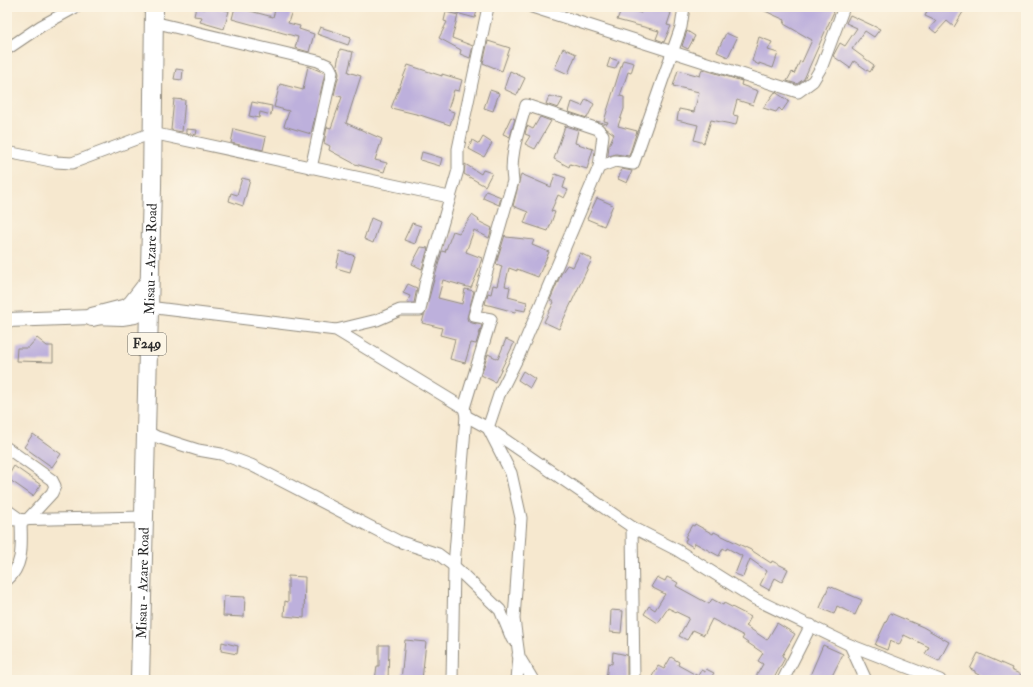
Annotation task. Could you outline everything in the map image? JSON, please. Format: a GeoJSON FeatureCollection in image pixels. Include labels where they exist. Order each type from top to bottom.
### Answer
{"type":"FeatureCollection","features":[{"type":"Feature","properties":{"kind":"main road","name":"Misau - Azare Road"},"geometry":{"type":"LineString","coordinates":[[140,680],[152,134],[153,15]]}},
{"type":"Feature","properties":{"kind":"main road"},"geometry":{"type":"LineString","coordinates":[[92,317],[127,308],[132,304],[149,282]]}},
{"type":"Feature","properties":{"kind":"street"},"geometry":{"type":"LineString","coordinates":[[7,49],[41,26],[76,7]]}},
{"type":"Feature","properties":{"kind":"street"},"geometry":{"type":"LineString","coordinates":[[7,320],[129,317],[148,307],[336,330],[377,320],[400,310],[420,310],[425,284],[458,170],[458,149],[488,7]]}},
{"type":"Feature","properties":{"kind":"street"},"geometry":{"type":"LineString","coordinates":[[532,7],[798,92],[813,81],[822,66],[844,7]]}},
{"type":"Feature","properties":{"kind":"street"},"geometry":{"type":"LineString","coordinates":[[599,167],[615,161],[632,164],[634,162],[681,27],[684,7]]}},
{"type":"Feature","properties":{"kind":"street"},"geometry":{"type":"LineString","coordinates":[[153,15],[318,61],[329,66],[332,72],[311,168]]}},
{"type":"Feature","properties":{"kind":"street"},"geometry":{"type":"LineString","coordinates":[[452,680],[454,566],[465,412],[491,319],[474,316],[513,181],[511,168],[512,155],[526,105],[598,129],[603,135],[599,167],[520,353],[499,395],[488,428],[511,473],[521,518],[514,619],[519,656],[517,680]]}},
{"type":"Feature","properties":{"kind":"street"},"geometry":{"type":"LineString","coordinates":[[7,152],[56,162],[72,163],[152,134],[449,197]]}},
{"type":"Feature","properties":{"kind":"street"},"geometry":{"type":"LineString","coordinates":[[336,330],[465,412],[632,526],[677,550],[755,599],[850,645],[940,680]]}},
{"type":"Feature","properties":{"kind":"street"},"geometry":{"type":"LineString","coordinates":[[146,431],[157,437],[198,450],[221,454],[251,465],[398,541],[438,554],[454,566],[500,610],[519,656],[533,680]]}},
{"type":"Feature","properties":{"kind":"street"},"geometry":{"type":"LineString","coordinates":[[7,448],[52,480],[55,486],[52,493],[24,520],[21,556],[18,566],[7,580]]}},
{"type":"Feature","properties":{"kind":"street"},"geometry":{"type":"LineString","coordinates":[[7,510],[24,520]]}},
{"type":"Feature","properties":{"kind":"street"},"geometry":{"type":"LineString","coordinates":[[7,520],[143,517]]}},
{"type":"Feature","properties":{"kind":"street"},"geometry":{"type":"LineString","coordinates":[[632,526],[634,680]]}},
{"type":"Feature","properties":{"kind":"street"},"geometry":{"type":"LineString","coordinates":[[783,680],[811,625]]}},
{"type":"Feature","properties":{"kind":"street"},"geometry":{"type":"LineString","coordinates":[[850,645],[866,680]]}},
{"type":"Feature","properties":{"kind":"building"},"geometry":{"type":"Polygon","coordinates":[[[196,7],[204,9],[204,7],[213,7],[229,11],[224,29],[200,22],[202,17],[194,16],[196,7]]]}},
{"type":"Feature","properties":{"kind":"building"},"geometry":{"type":"Polygon","coordinates":[[[235,7],[273,17],[276,7],[293,7],[288,23],[300,26],[299,29],[314,34],[309,52],[295,48],[298,37],[232,19],[235,7]]]}},
{"type":"Feature","properties":{"kind":"building"},"geometry":{"type":"Polygon","coordinates":[[[445,7],[478,7],[475,18],[445,10],[445,7]]]}},
{"type":"Feature","properties":{"kind":"building"},"geometry":{"type":"Polygon","coordinates":[[[622,7],[641,13],[642,7],[656,7],[671,13],[667,25],[671,26],[664,42],[656,39],[659,31],[617,20],[622,7]]]}},
{"type":"Feature","properties":{"kind":"building"},"geometry":{"type":"Polygon","coordinates":[[[756,7],[836,7],[804,79],[797,84],[787,81],[792,72],[794,74],[800,61],[802,62],[812,40],[784,24],[785,20],[756,7]]]}},
{"type":"Feature","properties":{"kind":"building"},"geometry":{"type":"Polygon","coordinates":[[[929,7],[966,7],[954,27],[947,21],[936,33],[930,28],[936,21],[925,16],[929,7]]]}},
{"type":"Feature","properties":{"kind":"building"},"geometry":{"type":"Polygon","coordinates":[[[446,12],[458,15],[452,38],[473,46],[470,58],[460,54],[461,50],[439,38],[447,22],[444,21],[446,12]]]}},
{"type":"Feature","properties":{"kind":"building"},"geometry":{"type":"Polygon","coordinates":[[[850,15],[880,29],[874,37],[865,31],[852,49],[874,65],[870,72],[854,61],[850,68],[833,56],[840,43],[845,46],[857,28],[846,23],[850,15]]]}},
{"type":"Feature","properties":{"kind":"building"},"geometry":{"type":"Polygon","coordinates":[[[320,27],[351,37],[348,45],[317,34],[320,27]]]}},
{"type":"Feature","properties":{"kind":"building"},"geometry":{"type":"Polygon","coordinates":[[[687,31],[695,36],[688,49],[682,46],[687,31]]]}},
{"type":"Feature","properties":{"kind":"building"},"geometry":{"type":"Polygon","coordinates":[[[726,33],[737,38],[728,57],[717,52],[726,33]]]}},
{"type":"Feature","properties":{"kind":"building"},"geometry":{"type":"Polygon","coordinates":[[[759,37],[772,42],[768,50],[778,53],[773,68],[759,63],[759,65],[752,61],[759,37]]]}},
{"type":"Feature","properties":{"kind":"building"},"geometry":{"type":"Polygon","coordinates":[[[488,41],[510,48],[502,71],[483,63],[488,41]]]}},
{"type":"Feature","properties":{"kind":"building"},"geometry":{"type":"Polygon","coordinates":[[[563,48],[576,54],[568,74],[555,68],[563,48]]]}},
{"type":"Feature","properties":{"kind":"building"},"geometry":{"type":"Polygon","coordinates":[[[340,49],[353,52],[348,72],[361,76],[346,123],[382,139],[375,160],[387,163],[384,172],[355,164],[329,150],[330,146],[324,143],[327,127],[331,128],[342,97],[334,95],[339,74],[337,65],[340,49]]]}},
{"type":"Feature","properties":{"kind":"building"},"geometry":{"type":"Polygon","coordinates":[[[610,58],[619,61],[615,69],[607,67],[610,58]]]}},
{"type":"Feature","properties":{"kind":"building"},"geometry":{"type":"Polygon","coordinates":[[[623,60],[634,63],[631,73],[628,72],[620,96],[624,97],[624,109],[618,126],[637,131],[629,156],[616,154],[609,156],[609,145],[614,134],[596,121],[607,124],[608,122],[604,121],[623,60]]]}},
{"type":"Feature","properties":{"kind":"building"},"geometry":{"type":"Polygon","coordinates":[[[408,65],[442,76],[442,74],[462,80],[459,91],[454,90],[448,110],[454,112],[450,125],[420,115],[391,108],[408,65]]]}},
{"type":"Feature","properties":{"kind":"building"},"geometry":{"type":"Polygon","coordinates":[[[308,66],[325,73],[311,134],[284,126],[289,111],[274,107],[280,84],[303,90],[308,66]]]}},
{"type":"Feature","properties":{"kind":"building"},"geometry":{"type":"Polygon","coordinates":[[[176,69],[183,70],[182,80],[174,79],[176,69]]]}},
{"type":"Feature","properties":{"kind":"building"},"geometry":{"type":"Polygon","coordinates":[[[702,69],[742,81],[741,85],[758,91],[753,105],[737,100],[733,115],[738,116],[736,125],[711,120],[704,143],[694,140],[698,125],[677,120],[679,109],[694,112],[699,92],[673,86],[678,70],[700,76],[702,69]]]}},
{"type":"Feature","properties":{"kind":"building"},"geometry":{"type":"Polygon","coordinates":[[[510,71],[525,78],[517,95],[504,89],[510,71]]]}},
{"type":"Feature","properties":{"kind":"building"},"geometry":{"type":"Polygon","coordinates":[[[490,90],[499,93],[493,111],[484,108],[490,90]]]}},
{"type":"Feature","properties":{"kind":"building"},"geometry":{"type":"Polygon","coordinates":[[[775,92],[789,101],[782,111],[779,108],[776,112],[763,108],[775,92]]]}},
{"type":"Feature","properties":{"kind":"building"},"geometry":{"type":"Polygon","coordinates":[[[549,96],[563,99],[558,108],[546,104],[549,96]]]}},
{"type":"Feature","properties":{"kind":"building"},"geometry":{"type":"Polygon","coordinates":[[[174,99],[185,100],[182,132],[171,130],[174,99]]]}},
{"type":"Feature","properties":{"kind":"building"},"geometry":{"type":"Polygon","coordinates":[[[586,99],[594,104],[587,118],[569,112],[572,102],[582,106],[586,99]]]}},
{"type":"Feature","properties":{"kind":"building"},"geometry":{"type":"Polygon","coordinates":[[[252,102],[272,106],[271,115],[260,112],[259,118],[249,116],[252,102]]]}},
{"type":"Feature","properties":{"kind":"building"},"geometry":{"type":"Polygon","coordinates":[[[511,117],[515,119],[510,137],[503,134],[511,117]]]}},
{"type":"Feature","properties":{"kind":"building"},"geometry":{"type":"Polygon","coordinates":[[[540,117],[551,121],[535,149],[525,144],[530,136],[525,134],[527,126],[533,129],[540,117]]]}},
{"type":"Feature","properties":{"kind":"building"},"geometry":{"type":"Polygon","coordinates":[[[565,126],[578,130],[575,143],[593,149],[587,169],[570,164],[569,167],[554,159],[565,126]]]}},
{"type":"Feature","properties":{"kind":"building"},"geometry":{"type":"Polygon","coordinates":[[[186,129],[197,130],[196,135],[186,133],[186,129]]]}},
{"type":"Feature","properties":{"kind":"building"},"geometry":{"type":"Polygon","coordinates":[[[234,129],[266,137],[263,150],[231,143],[234,129]]]}},
{"type":"Feature","properties":{"kind":"building"},"geometry":{"type":"Polygon","coordinates":[[[483,137],[492,143],[484,157],[469,149],[472,140],[479,144],[483,137]]]}},
{"type":"Feature","properties":{"kind":"building"},"geometry":{"type":"Polygon","coordinates":[[[422,152],[442,158],[440,166],[420,160],[422,152]]]}},
{"type":"Feature","properties":{"kind":"building"},"geometry":{"type":"Polygon","coordinates":[[[465,164],[481,174],[483,170],[492,173],[485,186],[464,174],[465,164]]]}},
{"type":"Feature","properties":{"kind":"building"},"geometry":{"type":"Polygon","coordinates":[[[622,169],[632,171],[627,183],[618,179],[622,169]]]}},
{"type":"Feature","properties":{"kind":"building"},"geometry":{"type":"Polygon","coordinates":[[[521,174],[551,187],[555,174],[566,178],[563,188],[568,190],[564,198],[558,195],[551,211],[555,212],[548,231],[524,223],[528,212],[513,206],[521,174]]]}},
{"type":"Feature","properties":{"kind":"building"},"geometry":{"type":"Polygon","coordinates":[[[242,178],[250,180],[243,206],[229,201],[231,193],[237,195],[242,178]]]}},
{"type":"Feature","properties":{"kind":"building"},"geometry":{"type":"Polygon","coordinates":[[[486,191],[501,197],[499,205],[483,198],[486,191]]]}},
{"type":"Feature","properties":{"kind":"building"},"geometry":{"type":"Polygon","coordinates":[[[597,198],[613,205],[604,226],[587,219],[597,198]]]}},
{"type":"Feature","properties":{"kind":"building"},"geometry":{"type":"Polygon","coordinates":[[[472,215],[479,220],[478,221],[492,228],[489,238],[474,230],[466,252],[482,258],[477,274],[471,288],[443,280],[438,298],[462,304],[465,289],[474,291],[467,318],[468,321],[472,323],[482,325],[476,344],[471,343],[465,363],[450,359],[455,339],[440,335],[442,328],[422,323],[442,251],[445,252],[453,231],[459,233],[472,215]]]}},
{"type":"Feature","properties":{"kind":"building"},"geometry":{"type":"Polygon","coordinates":[[[371,218],[380,222],[373,243],[364,239],[371,218]]]}},
{"type":"Feature","properties":{"kind":"building"},"geometry":{"type":"Polygon","coordinates":[[[412,223],[421,226],[415,244],[404,240],[412,223]]]}},
{"type":"Feature","properties":{"kind":"building"},"geometry":{"type":"Polygon","coordinates":[[[505,235],[506,237],[534,240],[532,245],[549,252],[538,277],[517,269],[517,271],[509,268],[505,286],[510,287],[508,297],[527,302],[525,311],[516,309],[515,312],[485,304],[488,293],[491,294],[493,285],[497,286],[502,266],[496,264],[505,235]]]}},
{"type":"Feature","properties":{"kind":"building"},"geometry":{"type":"Polygon","coordinates":[[[421,247],[428,248],[422,269],[412,264],[421,247]]]}},
{"type":"Feature","properties":{"kind":"building"},"geometry":{"type":"Polygon","coordinates":[[[340,251],[355,256],[350,272],[336,268],[340,251]]]}},
{"type":"Feature","properties":{"kind":"building"},"geometry":{"type":"Polygon","coordinates":[[[580,253],[592,259],[559,329],[544,322],[554,302],[550,300],[561,274],[567,265],[573,267],[580,253]]]}},
{"type":"Feature","properties":{"kind":"building"},"geometry":{"type":"Polygon","coordinates":[[[408,284],[417,288],[414,303],[407,303],[410,296],[403,293],[408,284]]]}},
{"type":"Feature","properties":{"kind":"building"},"geometry":{"type":"Polygon","coordinates":[[[37,338],[47,346],[53,346],[53,362],[16,361],[17,348],[28,348],[37,338]]]}},
{"type":"Feature","properties":{"kind":"building"},"geometry":{"type":"Polygon","coordinates":[[[506,339],[514,343],[495,382],[481,375],[488,354],[498,359],[506,339]]]}},
{"type":"Feature","properties":{"kind":"building"},"geometry":{"type":"Polygon","coordinates":[[[523,371],[535,379],[530,388],[518,380],[523,371]]]}},
{"type":"Feature","properties":{"kind":"building"},"geometry":{"type":"Polygon","coordinates":[[[33,434],[61,454],[52,467],[24,447],[33,434]]]}},
{"type":"Feature","properties":{"kind":"building"},"geometry":{"type":"Polygon","coordinates":[[[14,466],[41,485],[33,496],[7,478],[14,466]]]}},
{"type":"Feature","properties":{"kind":"building"},"geometry":{"type":"Polygon","coordinates":[[[695,524],[713,534],[714,532],[751,550],[771,563],[772,561],[788,569],[782,582],[775,578],[769,590],[760,585],[767,571],[750,559],[743,577],[735,574],[742,556],[727,548],[726,550],[723,548],[719,556],[695,543],[693,547],[685,542],[687,538],[685,537],[692,525],[694,526],[695,524]]]}},
{"type":"Feature","properties":{"kind":"building"},"geometry":{"type":"Polygon","coordinates":[[[288,576],[305,577],[304,618],[284,616],[285,601],[288,602],[288,576]]]}},
{"type":"Feature","properties":{"kind":"building"},"geometry":{"type":"Polygon","coordinates":[[[657,577],[665,581],[667,577],[673,580],[678,583],[676,586],[709,604],[712,599],[723,605],[724,603],[751,617],[746,626],[767,640],[777,623],[795,634],[782,656],[785,658],[773,680],[754,680],[763,664],[758,661],[763,653],[742,639],[744,636],[712,619],[704,635],[693,630],[687,640],[679,636],[689,618],[668,608],[658,623],[644,614],[649,606],[655,610],[665,594],[651,587],[657,577]]]}},
{"type":"Feature","properties":{"kind":"building"},"geometry":{"type":"Polygon","coordinates":[[[829,586],[862,600],[855,615],[837,606],[834,614],[820,608],[829,586]]]}},
{"type":"Feature","properties":{"kind":"building"},"geometry":{"type":"Polygon","coordinates":[[[224,596],[245,597],[244,617],[223,616],[224,596]]]}},
{"type":"Feature","properties":{"kind":"building"},"geometry":{"type":"Polygon","coordinates":[[[611,610],[623,611],[621,633],[610,632],[611,610]]]}},
{"type":"Feature","properties":{"kind":"building"},"geometry":{"type":"Polygon","coordinates":[[[890,613],[923,627],[949,642],[939,661],[925,654],[929,647],[904,635],[899,645],[890,641],[887,650],[875,645],[890,613]]]}},
{"type":"Feature","properties":{"kind":"building"},"geometry":{"type":"Polygon","coordinates":[[[405,640],[426,642],[422,680],[401,680],[405,640]]]}},
{"type":"Feature","properties":{"kind":"building"},"geometry":{"type":"Polygon","coordinates":[[[222,642],[238,646],[237,654],[221,651],[222,642]]]}},
{"type":"Feature","properties":{"kind":"building"},"geometry":{"type":"Polygon","coordinates":[[[379,645],[389,645],[388,680],[375,680],[377,666],[379,666],[379,645]]]}},
{"type":"Feature","properties":{"kind":"building"},"geometry":{"type":"Polygon","coordinates":[[[823,645],[843,654],[830,680],[808,680],[823,645]]]}},
{"type":"Feature","properties":{"kind":"building"},"geometry":{"type":"Polygon","coordinates":[[[613,652],[627,655],[627,680],[606,680],[608,663],[612,664],[613,652]]]}},
{"type":"Feature","properties":{"kind":"building"},"geometry":{"type":"Polygon","coordinates":[[[978,653],[1012,668],[1011,670],[1026,677],[1026,680],[998,680],[986,676],[985,678],[975,673],[975,671],[970,669],[978,653]]]}},
{"type":"Feature","properties":{"kind":"building"},"geometry":{"type":"Polygon","coordinates":[[[671,657],[679,662],[678,665],[698,676],[701,670],[705,672],[706,669],[714,673],[712,676],[718,680],[650,680],[658,666],[664,669],[671,657]]]}}]}
